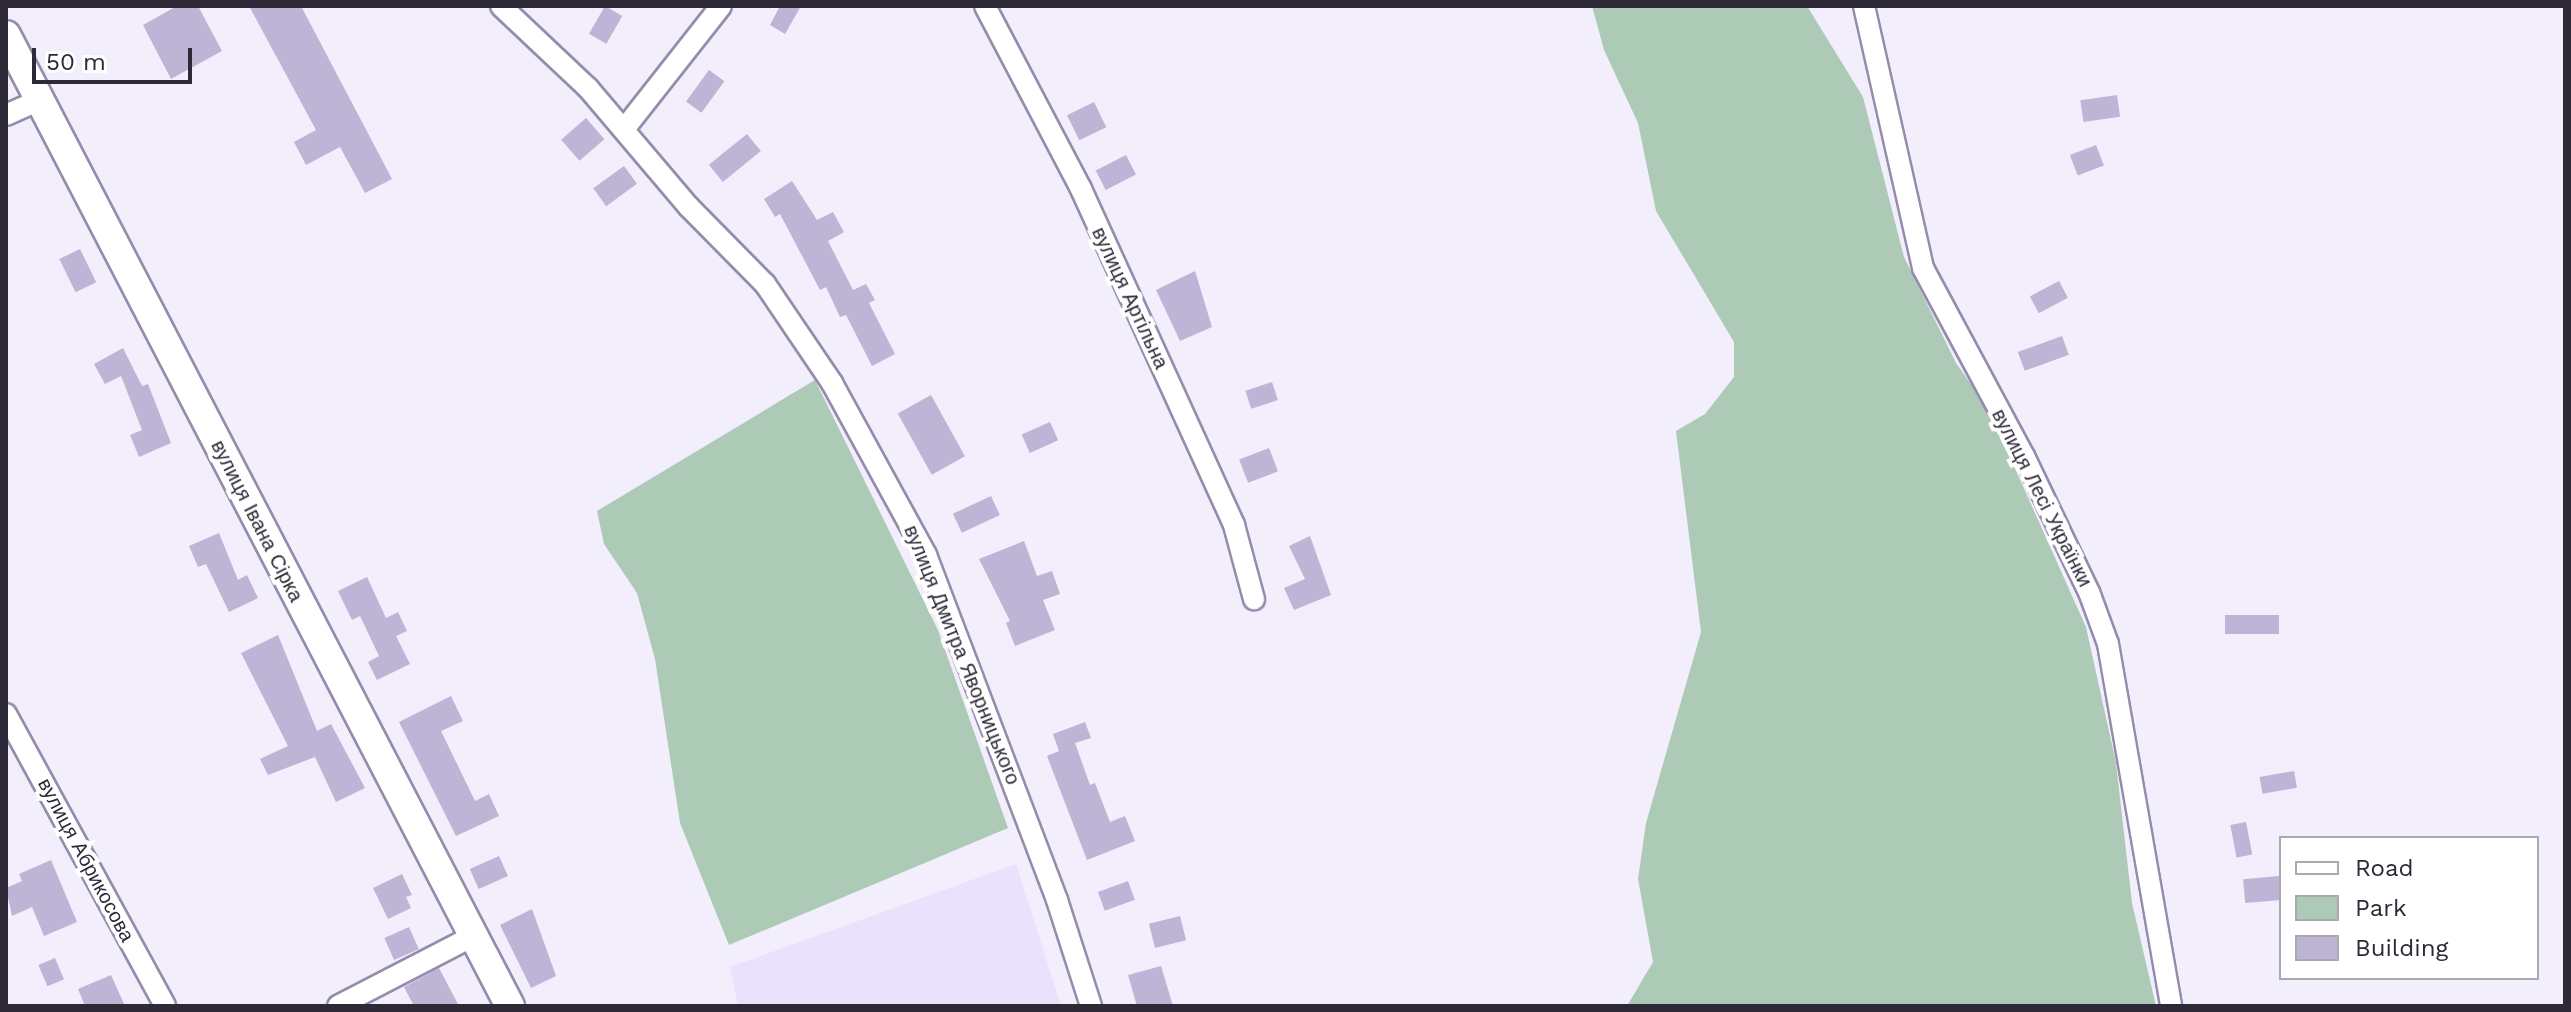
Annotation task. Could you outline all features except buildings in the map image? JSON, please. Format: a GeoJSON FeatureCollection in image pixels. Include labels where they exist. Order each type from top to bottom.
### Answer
{"type":"FeatureCollection","features":[{"type":"Feature","properties":{"kind":"street","name":"вулиця Дмитра Яворницького"},"geometry":{"type":"LineString","coordinates":[[501,6],[625,128],[689,207],[765,284],[884,470],[926,555],[995,732],[1091,1006]]}},
{"type":"Feature","properties":{"kind":"street"},"geometry":{"type":"LineString","coordinates":[[625,128],[721,6]]}},
{"type":"Feature","properties":{"kind":"street","name":"вулиця Артільна"},"geometry":{"type":"LineString","coordinates":[[985,6],[1081,189],[1234,525],[1254,599]]}},
{"type":"Feature","properties":{"kind":"street","name":"вулиця Лесі Українки"},"geometry":{"type":"LineString","coordinates":[[1864,6],[1923,268],[2024,456],[2089,592],[2108,644],[2171,1006]]}},
{"type":"Feature","properties":{"kind":"street","name":"вулиця Івана Сірка"},"geometry":{"type":"LineString","coordinates":[[6,35],[510,1006]]}},
{"type":"Feature","properties":{"kind":"street"},"geometry":{"type":"LineString","coordinates":[[6,115],[40,100]]}},
{"type":"Feature","properties":{"kind":"street","name":"вулиця Абрикосова"},"geometry":{"type":"LineString","coordinates":[[6,714],[165,1006]]}},
{"type":"Feature","properties":{"kind":"street"},"geometry":{"type":"LineString","coordinates":[[338,1006],[473,936]]}},
{"type":"Feature","properties":{"kind":"shaded area"},"geometry":{"type":"Polygon","coordinates":[[[1016,864],[1061,1006],[738,1006],[730,967],[1016,864]]]}},
{"type":"Feature","properties":{"kind":"green space"},"geometry":{"type":"Polygon","coordinates":[[[1592,6],[1807,6],[1863,97],[1904,257],[1956,363],[1988,408],[2086,627],[2116,763],[2132,903],[2156,1006],[1627,1006],[1653,962],[1638,879],[1646,823],[1701,632],[1676,431],[1705,414],[1734,377],[1734,342],[1656,211],[1638,123],[1604,50],[1592,6]]]}},
{"type":"Feature","properties":{"kind":"green space"},"geometry":{"type":"Polygon","coordinates":[[[815,380],[938,630],[1008,828],[729,945],[680,823],[655,659],[637,593],[604,544],[597,511],[815,380]]]}}]}
